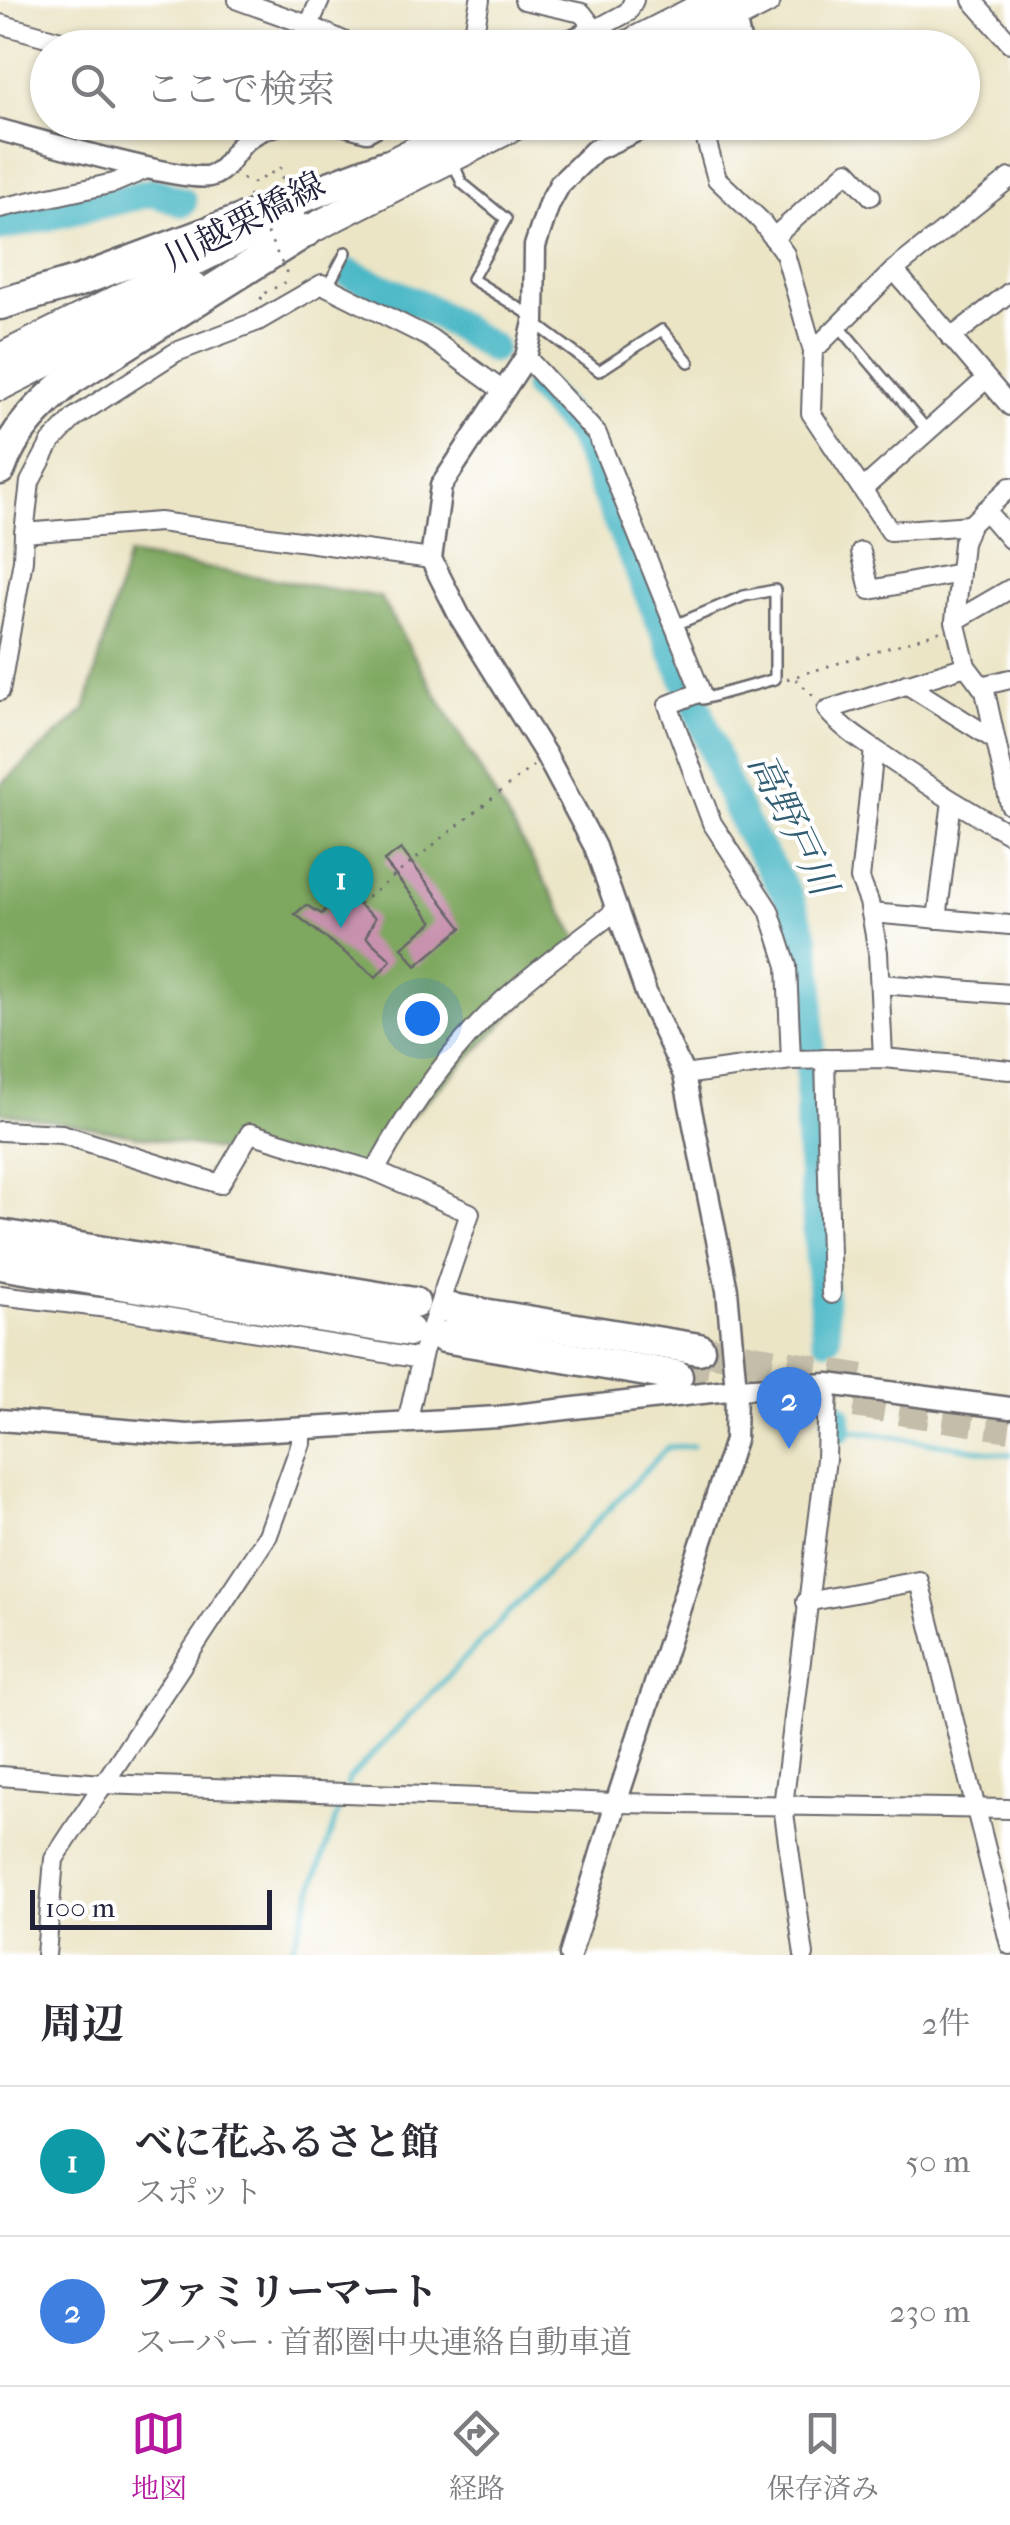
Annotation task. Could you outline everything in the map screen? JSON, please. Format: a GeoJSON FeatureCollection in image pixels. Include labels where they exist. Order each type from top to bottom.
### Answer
{"type":"FeatureCollection","features":[{"type":"Feature","properties":{"kind":"highway"},"geometry":{"type":"LineString","coordinates":[[0,304],[79,281],[385,166]]}},
{"type":"Feature","properties":{"kind":"highway"},"geometry":{"type":"LineString","coordinates":[[0,469],[18,434],[40,405],[71,380],[308,230]]}},
{"type":"Feature","properties":{"kind":"highway"},"geometry":{"type":"LineString","coordinates":[[0,1224],[411,1317],[0,1266]]}},
{"type":"Feature","properties":{"kind":"highway"},"geometry":{"type":"LineString","coordinates":[[0,1235],[132,1256]]}},
{"type":"Feature","properties":{"kind":"highway"},"geometry":{"type":"LineString","coordinates":[[678,1376],[448,1323],[698,1349]]}},
{"type":"Feature","properties":{"kind":"main road"},"geometry":{"type":"LineString","coordinates":[[666,30],[727,5],[766,0]]}},
{"type":"Feature","properties":{"kind":"main road"},"geometry":{"type":"LineString","coordinates":[[696,30],[727,5]]}},
{"type":"Feature","properties":{"kind":"main road","name":"川越栗橋線"},"geometry":{"type":"LineString","coordinates":[[0,358],[436,140]]}},
{"type":"Feature","properties":{"kind":"main road","name":"川越栗橋線"},"geometry":{"type":"LineString","coordinates":[[0,386],[486,140]]}},
{"type":"Feature","properties":{"kind":"street"},"geometry":{"type":"LineString","coordinates":[[238,0],[319,30]]}},
{"type":"Feature","properties":{"kind":"street"},"geometry":{"type":"LineString","coordinates":[[306,30],[320,0]]}},
{"type":"Feature","properties":{"kind":"street"},"geometry":{"type":"LineString","coordinates":[[474,30],[480,0]]}},
{"type":"Feature","properties":{"kind":"street"},"geometry":{"type":"LineString","coordinates":[[524,0],[582,13],[596,30],[628,12],[634,0]]}},
{"type":"Feature","properties":{"kind":"street"},"geometry":{"type":"LineString","coordinates":[[972,0],[1010,43]]}},
{"type":"Feature","properties":{"kind":"street"},"geometry":{"type":"LineString","coordinates":[[727,5],[736,30]]}},
{"type":"Feature","properties":{"kind":"street"},"geometry":{"type":"LineString","coordinates":[[0,24],[30,32]]}},
{"type":"Feature","properties":{"kind":"street"},"geometry":{"type":"LineString","coordinates":[[0,130],[30,138]]}},
{"type":"Feature","properties":{"kind":"street"},"geometry":{"type":"LineString","coordinates":[[39,140],[206,178],[222,171],[248,140]]}},
{"type":"Feature","properties":{"kind":"street"},"geometry":{"type":"LineString","coordinates":[[570,1955],[734,1440],[736,1390],[727,1290],[684,1075],[646,993],[595,846],[546,756],[460,617],[431,560],[441,486],[526,358],[534,320],[535,246],[541,222],[560,184],[595,150],[617,140]]}},
{"type":"Feature","properties":{"kind":"street"},"geometry":{"type":"LineString","coordinates":[[705,140],[717,178],[762,221],[785,254],[813,351],[811,413],[890,531],[970,525]]}},
{"type":"Feature","properties":{"kind":"street"},"geometry":{"type":"LineString","coordinates":[[0,208],[114,182],[149,168]]}},
{"type":"Feature","properties":{"kind":"street"},"geometry":{"type":"LineString","coordinates":[[773,238],[848,170],[871,196]]}},
{"type":"Feature","properties":{"kind":"street"},"geometry":{"type":"LineString","coordinates":[[813,351],[894,270],[1010,178]]}},
{"type":"Feature","properties":{"kind":"street"},"geometry":{"type":"LineString","coordinates":[[894,270],[1010,406]]}},
{"type":"Feature","properties":{"kind":"street"},"geometry":{"type":"LineString","coordinates":[[0,691],[23,560],[30,482],[51,442],[75,418],[176,352],[258,321],[322,284],[430,338],[503,391]]}},
{"type":"Feature","properties":{"kind":"street"},"geometry":{"type":"LineString","coordinates":[[951,338],[1010,292]]}},
{"type":"Feature","properties":{"kind":"street"},"geometry":{"type":"LineString","coordinates":[[526,358],[597,434],[700,692],[668,706],[712,822],[769,910],[787,966],[790,1060]]}},
{"type":"Feature","properties":{"kind":"street"},"geometry":{"type":"LineString","coordinates":[[864,488],[986,378]]}},
{"type":"Feature","properties":{"kind":"street"},"geometry":{"type":"LineString","coordinates":[[1010,487],[970,525],[963,543],[955,624],[966,666],[981,686],[1010,805]]}},
{"type":"Feature","properties":{"kind":"street"},"geometry":{"type":"LineString","coordinates":[[986,510],[1010,539]]}},
{"type":"Feature","properties":{"kind":"street"},"geometry":{"type":"LineString","coordinates":[[24,533],[159,522],[431,560]]}},
{"type":"Feature","properties":{"kind":"street"},"geometry":{"type":"LineString","coordinates":[[861,552],[870,590],[960,573]]}},
{"type":"Feature","properties":{"kind":"street"},"geometry":{"type":"LineString","coordinates":[[955,624],[1010,588]]}},
{"type":"Feature","properties":{"kind":"street"},"geometry":{"type":"LineString","coordinates":[[966,666],[827,710],[836,722],[874,749],[1010,834]]}},
{"type":"Feature","properties":{"kind":"street"},"geometry":{"type":"LineString","coordinates":[[981,686],[1010,679]]}},
{"type":"Feature","properties":{"kind":"street"},"geometry":{"type":"LineString","coordinates":[[906,684],[995,740]]}},
{"type":"Feature","properties":{"kind":"street"},"geometry":{"type":"LineString","coordinates":[[874,749],[860,879],[871,913],[881,984],[884,1058]]}},
{"type":"Feature","properties":{"kind":"street"},"geometry":{"type":"LineString","coordinates":[[936,919],[952,801]]}},
{"type":"Feature","properties":{"kind":"street"},"geometry":{"type":"LineString","coordinates":[[375,1171],[401,1122],[460,1048],[512,992],[618,910]]}},
{"type":"Feature","properties":{"kind":"street"},"geometry":{"type":"LineString","coordinates":[[871,913],[1010,926]]}},
{"type":"Feature","properties":{"kind":"street"},"geometry":{"type":"LineString","coordinates":[[881,984],[1010,994]]}},
{"type":"Feature","properties":{"kind":"street"},"geometry":{"type":"LineString","coordinates":[[684,1075],[824,1059],[884,1058],[1010,1066]]}},
{"type":"Feature","properties":{"kind":"street"},"geometry":{"type":"LineString","coordinates":[[824,1059],[831,1294]]}},
{"type":"Feature","properties":{"kind":"street"},"geometry":{"type":"LineString","coordinates":[[0,1131],[62,1134],[220,1184],[250,1133],[375,1171],[470,1213],[422,1359],[408,1423]]}},
{"type":"Feature","properties":{"kind":"street"},"geometry":{"type":"LineString","coordinates":[[0,1296],[124,1310],[422,1359]]}},
{"type":"Feature","properties":{"kind":"street"},"geometry":{"type":"LineString","coordinates":[[804,1955],[784,1806],[826,1459],[828,1384]]}},
{"type":"Feature","properties":{"kind":"street"},"geometry":{"type":"LineString","coordinates":[[0,1420],[188,1435],[498,1417],[736,1390],[828,1384],[1010,1408]]}},
{"type":"Feature","properties":{"kind":"street"},"geometry":{"type":"LineString","coordinates":[[46,1955],[54,1859],[268,1535],[301,1443],[301,1428]]}},
{"type":"Feature","properties":{"kind":"street"},"geometry":{"type":"LineString","coordinates":[[806,1602],[920,1581],[1010,1945]]}},
{"type":"Feature","properties":{"kind":"street"},"geometry":{"type":"LineString","coordinates":[[0,1776],[103,1784],[616,1803],[1010,1810]]}},
{"type":"Feature","properties":{"kind":"lane"},"geometry":{"type":"LineString","coordinates":[[451,158],[462,183],[506,218],[472,279],[534,320],[599,371],[662,330],[689,362]]}},
{"type":"Feature","properties":{"kind":"lane"},"geometry":{"type":"LineString","coordinates":[[328,286],[346,252]]}},
{"type":"Feature","properties":{"kind":"lane"},"geometry":{"type":"LineString","coordinates":[[839,326],[928,430]]}},
{"type":"Feature","properties":{"kind":"lane"},"geometry":{"type":"LineString","coordinates":[[674,626],[744,596],[775,590],[775,679],[703,699],[700,692]]}},
{"type":"Feature","properties":{"kind":"path"},"geometry":{"type":"LineString","coordinates":[[222,171],[253,183],[281,168],[283,177],[266,186]]}},
{"type":"Feature","properties":{"kind":"path"},"geometry":{"type":"LineString","coordinates":[[249,195],[290,280]]}},
{"type":"Feature","properties":{"kind":"path"},"geometry":{"type":"LineString","coordinates":[[776,683],[955,624]]}},
{"type":"Feature","properties":{"kind":"path"},"geometry":{"type":"LineString","coordinates":[[794,677],[827,710]]}},
{"type":"Feature","properties":{"kind":"path"},"geometry":{"type":"LineString","coordinates":[[359,904],[546,756]]}},
{"type":"Feature","properties":{"kind":"green space"},"geometry":{"type":"Polygon","coordinates":[[[128,555],[380,597],[581,944],[355,1174],[0,1112],[0,785],[85,710],[128,555]]]}},
{"type":"Feature","properties":{"kind":"building"},"geometry":{"type":"Polygon","coordinates":[[[401,849],[462,928],[416,966],[402,947],[433,922],[384,861],[401,849]]]}},
{"type":"Feature","properties":{"kind":"building"},"geometry":{"type":"Polygon","coordinates":[[[340,890],[375,918],[366,937],[391,960],[376,977],[295,914],[306,905],[322,914],[340,890]]]}},
{"type":"Feature","properties":{"kind":"waterway","name":"高野戸川"},"geometry":{"type":"LineString","coordinates":[[0,227],[153,192],[182,202]]}},
{"type":"Feature","properties":{"kind":"waterway","name":"高野戸川"},"geometry":{"type":"LineString","coordinates":[[348,273],[424,306],[492,348]]}},
{"type":"Feature","properties":{"kind":"waterway","name":"高野戸川"},"geometry":{"type":"LineString","coordinates":[[538,388],[580,434],[698,709],[725,782],[746,827],[789,898],[804,938],[810,984],[810,1139],[826,1337]]}},
{"type":"Feature","properties":{"kind":"waterway","name":"高野戸川"},"geometry":{"type":"LineString","coordinates":[[837,1417],[838,1428]]}},
{"type":"Feature","properties":{"kind":"waterway","name":"高野戸川"},"geometry":{"type":"LineString","coordinates":[[838,1428],[1010,1455]]}},
{"type":"Feature","properties":{"kind":"waterway"},"geometry":{"type":"LineString","coordinates":[[347,1786],[349,1779],[668,1447],[693,1446]]}},
{"type":"Feature","properties":{"kind":"waterway"},"geometry":{"type":"LineString","coordinates":[[290,1955],[343,1797]]}},
{"type":"Feature","properties":{"kind":"tunnel"},"geometry":{"type":"LineString","coordinates":[[699,1349],[873,1381]]}},
{"type":"Feature","properties":{"kind":"tunnel"},"geometry":{"type":"LineString","coordinates":[[677,1376],[1010,1427]]}},
{"type":"Feature","properties":{"kind":"place","name":"べに花ふるさと館"},"geometry":{"type":"Point","coordinates":[341,928]}},
{"type":"Feature","properties":{"kind":"place","name":"ファミリーマート"},"geometry":{"type":"Point","coordinates":[789,1449]}}]}
